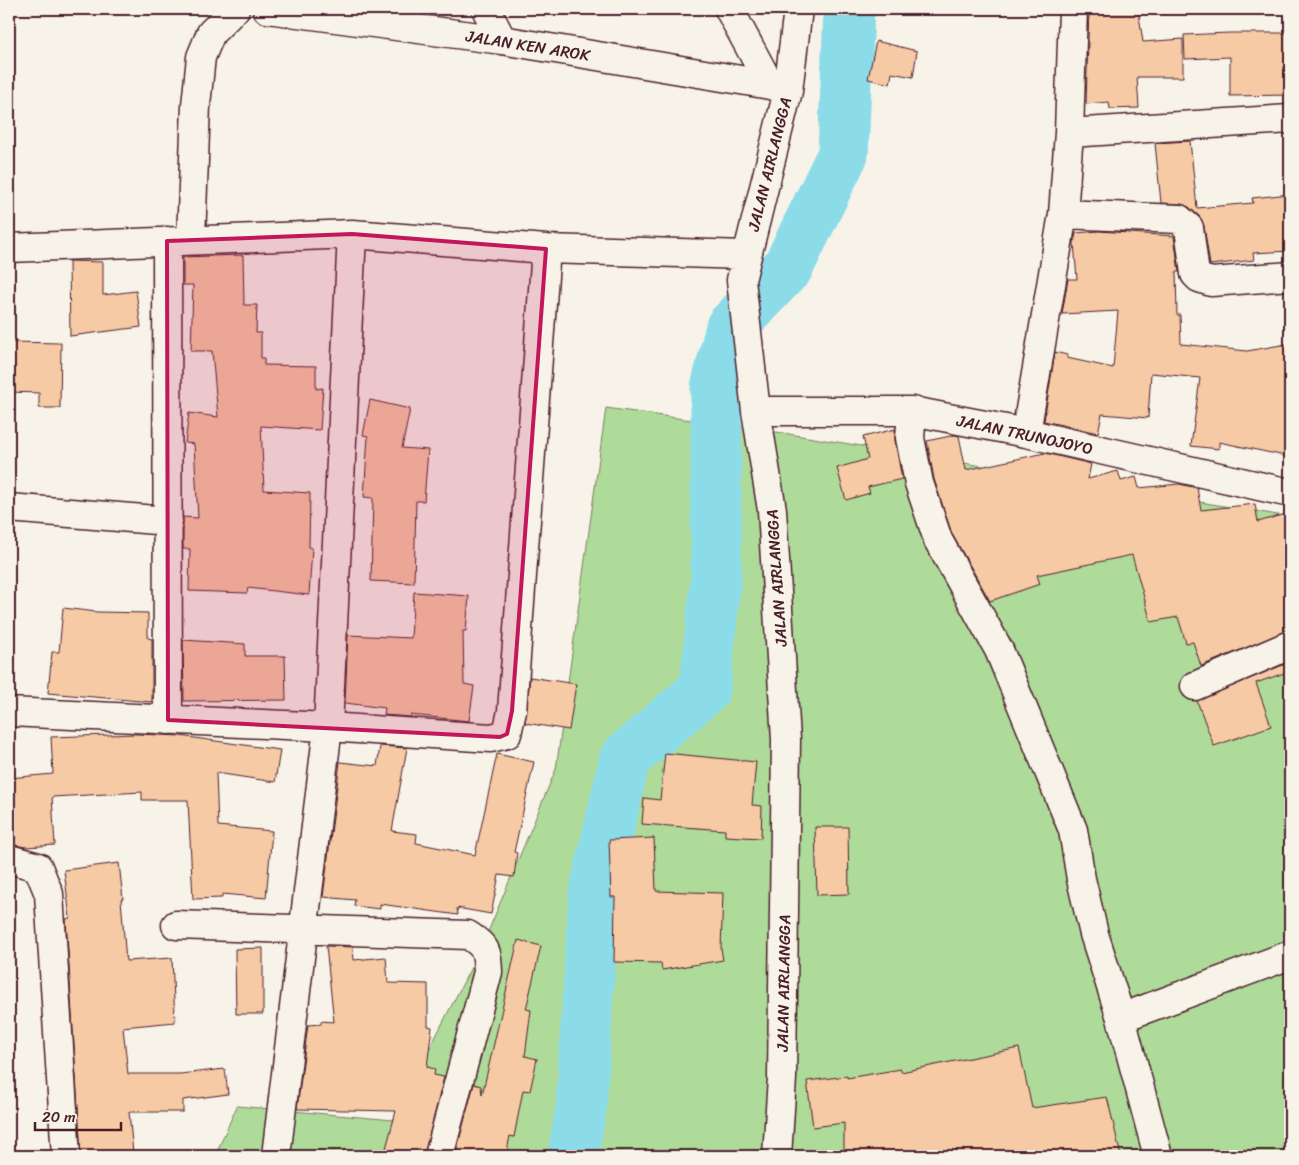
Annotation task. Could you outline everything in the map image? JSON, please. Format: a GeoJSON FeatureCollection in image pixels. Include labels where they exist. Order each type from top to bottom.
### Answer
{"type":"FeatureCollection","features":[{"type":"Feature","properties":{"kind":"street"},"geometry":{"type":"LineString","coordinates":[[168,720],[168,521],[179,240],[201,57],[211,33],[235,9]]}},
{"type":"Feature","properties":{"kind":"street","name":"JALAN KEN AROK"},"geometry":{"type":"LineString","coordinates":[[267,9],[502,40],[779,88]]}},
{"type":"Feature","properties":{"kind":"street"},"geometry":{"type":"LineString","coordinates":[[486,9],[502,40]]}},
{"type":"Feature","properties":{"kind":"street"},"geometry":{"type":"LineString","coordinates":[[729,9],[779,88]]}},
{"type":"Feature","properties":{"kind":"street","name":"JALAN AIRLANGGA"},"geometry":{"type":"LineString","coordinates":[[777,1156],[782,1078],[786,740],[772,510],[756,411],[749,348],[744,267],[779,88],[798,9]]}},
{"type":"Feature","properties":{"kind":"street"},"geometry":{"type":"LineString","coordinates":[[1026,432],[1063,214],[1069,133],[1073,9]]}},
{"type":"Feature","properties":{"kind":"street"},"geometry":{"type":"LineString","coordinates":[[1069,133],[1290,119]]}},
{"type":"Feature","properties":{"kind":"street"},"geometry":{"type":"LineString","coordinates":[[1063,214],[1179,219],[1189,228],[1195,274],[1199,278],[1211,282],[1290,276]]}},
{"type":"Feature","properties":{"kind":"street"},"geometry":{"type":"LineString","coordinates":[[276,1156],[328,727],[352,234]]}},
{"type":"Feature","properties":{"kind":"street"},"geometry":{"type":"LineString","coordinates":[[9,248],[352,234],[744,267]]}},
{"type":"Feature","properties":{"kind":"street"},"geometry":{"type":"LineString","coordinates":[[9,712],[328,727],[491,738],[507,734],[512,711],[546,249]]}},
{"type":"Feature","properties":{"kind":"street","name":"JALAN TRUNOJOYO"},"geometry":{"type":"LineString","coordinates":[[756,411],[912,412],[1026,432],[1290,493]]}},
{"type":"Feature","properties":{"kind":"street"},"geometry":{"type":"LineString","coordinates":[[912,412],[910,438],[918,483],[938,540],[999,650],[1073,830],[1081,879],[1094,934],[1121,1018],[1158,1156]]}},
{"type":"Feature","properties":{"kind":"street"},"geometry":{"type":"LineString","coordinates":[[9,508],[168,521]]}},
{"type":"Feature","properties":{"kind":"street"},"geometry":{"type":"LineString","coordinates":[[1194,686],[1290,645]]}},
{"type":"Feature","properties":{"kind":"street"},"geometry":{"type":"LineString","coordinates":[[9,859],[38,867],[49,894],[66,1156]]}},
{"type":"Feature","properties":{"kind":"street"},"geometry":{"type":"LineString","coordinates":[[176,925],[468,935],[483,944],[488,954],[488,972],[438,1156]]}},
{"type":"Feature","properties":{"kind":"street"},"geometry":{"type":"LineString","coordinates":[[1121,1018],[1290,955]]}},
{"type":"Feature","properties":{"kind":"highlighted area"},"geometry":{"type":"Polygon","coordinates":[[[352,234],[546,249],[512,711],[507,734],[500,737],[168,720],[167,241],[352,234]]]}},
{"type":"Feature","properties":{"kind":"green space"},"geometry":{"type":"Polygon","coordinates":[[[606,408],[783,433],[1290,517],[1290,1156],[215,1156],[237,1106],[393,1120],[483,944],[556,769],[606,408]]]}},
{"type":"Feature","properties":{"kind":"building"},"geometry":{"type":"Polygon","coordinates":[[[1089,9],[1138,9],[1143,42],[1183,39],[1183,77],[1137,77],[1139,108],[1110,109],[1109,102],[1086,104],[1089,9]]]}},
{"type":"Feature","properties":{"kind":"building"},"geometry":{"type":"Polygon","coordinates":[[[1290,33],[1290,95],[1230,96],[1230,57],[1185,59],[1184,35],[1290,33]]]}},
{"type":"Feature","properties":{"kind":"building"},"geometry":{"type":"Polygon","coordinates":[[[876,41],[917,51],[913,77],[892,73],[890,84],[868,79],[876,41]]]}},
{"type":"Feature","properties":{"kind":"building"},"geometry":{"type":"Polygon","coordinates":[[[1190,141],[1197,208],[1253,203],[1252,198],[1290,194],[1290,251],[1253,253],[1254,260],[1210,265],[1204,226],[1200,217],[1189,207],[1180,204],[1161,203],[1155,143],[1190,141]]]}},
{"type":"Feature","properties":{"kind":"building"},"geometry":{"type":"Polygon","coordinates":[[[1099,231],[1174,236],[1179,272],[1176,272],[1177,315],[1180,315],[1181,344],[1247,351],[1287,344],[1290,361],[1290,457],[1219,442],[1219,449],[1191,446],[1200,378],[1151,373],[1148,418],[1102,414],[1098,433],[1044,421],[1055,352],[1067,355],[1067,358],[1113,368],[1118,311],[1062,314],[1068,279],[1077,279],[1074,243],[1076,233],[1099,231]]]}},
{"type":"Feature","properties":{"kind":"building"},"geometry":{"type":"Polygon","coordinates":[[[243,255],[244,305],[257,305],[256,333],[261,333],[261,358],[264,358],[264,365],[316,366],[316,389],[323,388],[320,430],[261,426],[264,490],[310,493],[309,547],[312,548],[309,595],[248,588],[247,593],[189,591],[190,549],[183,549],[183,517],[198,518],[194,444],[185,443],[189,413],[218,417],[212,351],[191,351],[193,285],[183,285],[183,257],[243,255]]]}},
{"type":"Feature","properties":{"kind":"building"},"geometry":{"type":"Polygon","coordinates":[[[69,261],[103,262],[103,295],[136,291],[141,327],[70,336],[69,261]]]}},
{"type":"Feature","properties":{"kind":"building"},"geometry":{"type":"Polygon","coordinates":[[[9,342],[61,343],[60,408],[39,408],[39,393],[9,392],[9,342]]]}},
{"type":"Feature","properties":{"kind":"building"},"geometry":{"type":"Polygon","coordinates":[[[370,400],[410,409],[402,448],[428,450],[424,501],[416,501],[414,583],[371,581],[373,498],[364,497],[368,436],[363,435],[370,400]]]}},
{"type":"Feature","properties":{"kind":"building"},"geometry":{"type":"Polygon","coordinates":[[[895,429],[895,441],[902,479],[868,487],[870,493],[846,500],[837,468],[868,459],[863,437],[895,429]]]}},
{"type":"Feature","properties":{"kind":"building"},"geometry":{"type":"Polygon","coordinates":[[[955,435],[959,436],[966,470],[1045,453],[1091,464],[1088,479],[1118,471],[1121,481],[1136,477],[1139,488],[1179,484],[1197,488],[1201,510],[1255,504],[1258,522],[1286,514],[1290,527],[1290,630],[1201,666],[1193,642],[1186,643],[1178,617],[1151,622],[1132,555],[1037,575],[1040,584],[990,601],[952,534],[934,479],[927,441],[955,435]]]}},
{"type":"Feature","properties":{"kind":"building"},"geometry":{"type":"Polygon","coordinates":[[[414,592],[469,596],[466,631],[463,631],[464,684],[474,686],[469,721],[411,715],[411,717],[384,715],[385,708],[345,703],[348,635],[411,638],[414,592]]]}},
{"type":"Feature","properties":{"kind":"building"},"geometry":{"type":"Polygon","coordinates":[[[63,608],[97,612],[148,613],[148,638],[152,639],[152,702],[48,693],[52,652],[59,652],[63,608]]]}},
{"type":"Feature","properties":{"kind":"building"},"geometry":{"type":"Polygon","coordinates":[[[183,640],[245,644],[245,656],[285,656],[286,700],[184,701],[183,640]]]}},
{"type":"Feature","properties":{"kind":"building"},"geometry":{"type":"Polygon","coordinates":[[[1290,662],[1290,671],[1256,683],[1271,726],[1214,746],[1197,701],[1290,662]]]}},
{"type":"Feature","properties":{"kind":"building"},"geometry":{"type":"Polygon","coordinates":[[[530,677],[576,684],[569,730],[525,723],[530,677]]]}},
{"type":"Feature","properties":{"kind":"building"},"geometry":{"type":"Polygon","coordinates":[[[136,734],[180,736],[280,750],[275,782],[216,773],[218,826],[272,831],[266,898],[222,894],[222,898],[193,899],[188,800],[142,800],[142,792],[52,797],[55,845],[26,847],[9,844],[9,778],[53,774],[51,737],[136,734]]]}},
{"type":"Feature","properties":{"kind":"building"},"geometry":{"type":"Polygon","coordinates":[[[380,746],[407,748],[392,831],[417,834],[416,843],[475,855],[497,754],[534,762],[514,852],[517,853],[514,877],[499,875],[491,914],[457,908],[458,915],[380,904],[380,909],[354,906],[355,900],[323,897],[340,762],[377,766],[380,746]]]}},
{"type":"Feature","properties":{"kind":"building"},"geometry":{"type":"Polygon","coordinates":[[[665,753],[756,762],[752,805],[762,806],[761,838],[725,836],[725,830],[642,824],[644,798],[660,800],[665,753]]]}},
{"type":"Feature","properties":{"kind":"building"},"geometry":{"type":"Polygon","coordinates":[[[815,827],[848,827],[849,894],[817,895],[815,827]]]}},
{"type":"Feature","properties":{"kind":"building"},"geometry":{"type":"Polygon","coordinates":[[[654,838],[656,891],[723,893],[721,949],[723,960],[662,970],[661,963],[614,962],[615,897],[611,897],[609,840],[654,838]]]}},
{"type":"Feature","properties":{"kind":"building"},"geometry":{"type":"Polygon","coordinates":[[[119,863],[126,961],[172,958],[175,1022],[123,1027],[128,1074],[180,1074],[225,1069],[228,1094],[183,1100],[183,1112],[129,1112],[133,1153],[81,1156],[66,919],[70,918],[64,870],[119,863]]]}},
{"type":"Feature","properties":{"kind":"building"},"geometry":{"type":"Polygon","coordinates":[[[518,940],[541,946],[526,1009],[531,1010],[525,1056],[537,1059],[530,1091],[523,1090],[514,1137],[510,1136],[506,1156],[455,1156],[474,1084],[481,1086],[482,1095],[518,940]]]}},
{"type":"Feature","properties":{"kind":"building"},"geometry":{"type":"Polygon","coordinates":[[[326,946],[353,947],[354,960],[386,957],[388,983],[428,984],[428,1026],[432,1027],[427,1067],[435,1069],[434,1075],[444,1077],[424,1156],[384,1156],[396,1111],[297,1109],[308,1025],[321,1024],[321,1021],[334,1022],[326,946]]]}},
{"type":"Feature","properties":{"kind":"building"},"geometry":{"type":"Polygon","coordinates":[[[263,948],[263,1014],[236,1014],[235,949],[263,948]]]}},
{"type":"Feature","properties":{"kind":"building"},"geometry":{"type":"Polygon","coordinates":[[[1019,1048],[1032,1108],[1107,1097],[1121,1156],[844,1156],[844,1123],[813,1127],[807,1081],[847,1076],[847,1078],[901,1069],[901,1072],[1019,1048]]]}},
{"type":"Feature","properties":{"kind":"waterway"},"geometry":{"type":"LineString","coordinates":[[573,1156],[581,1108],[594,895],[625,758],[705,689],[716,575],[716,388],[731,327],[788,267],[843,154],[849,9]]}}]}
